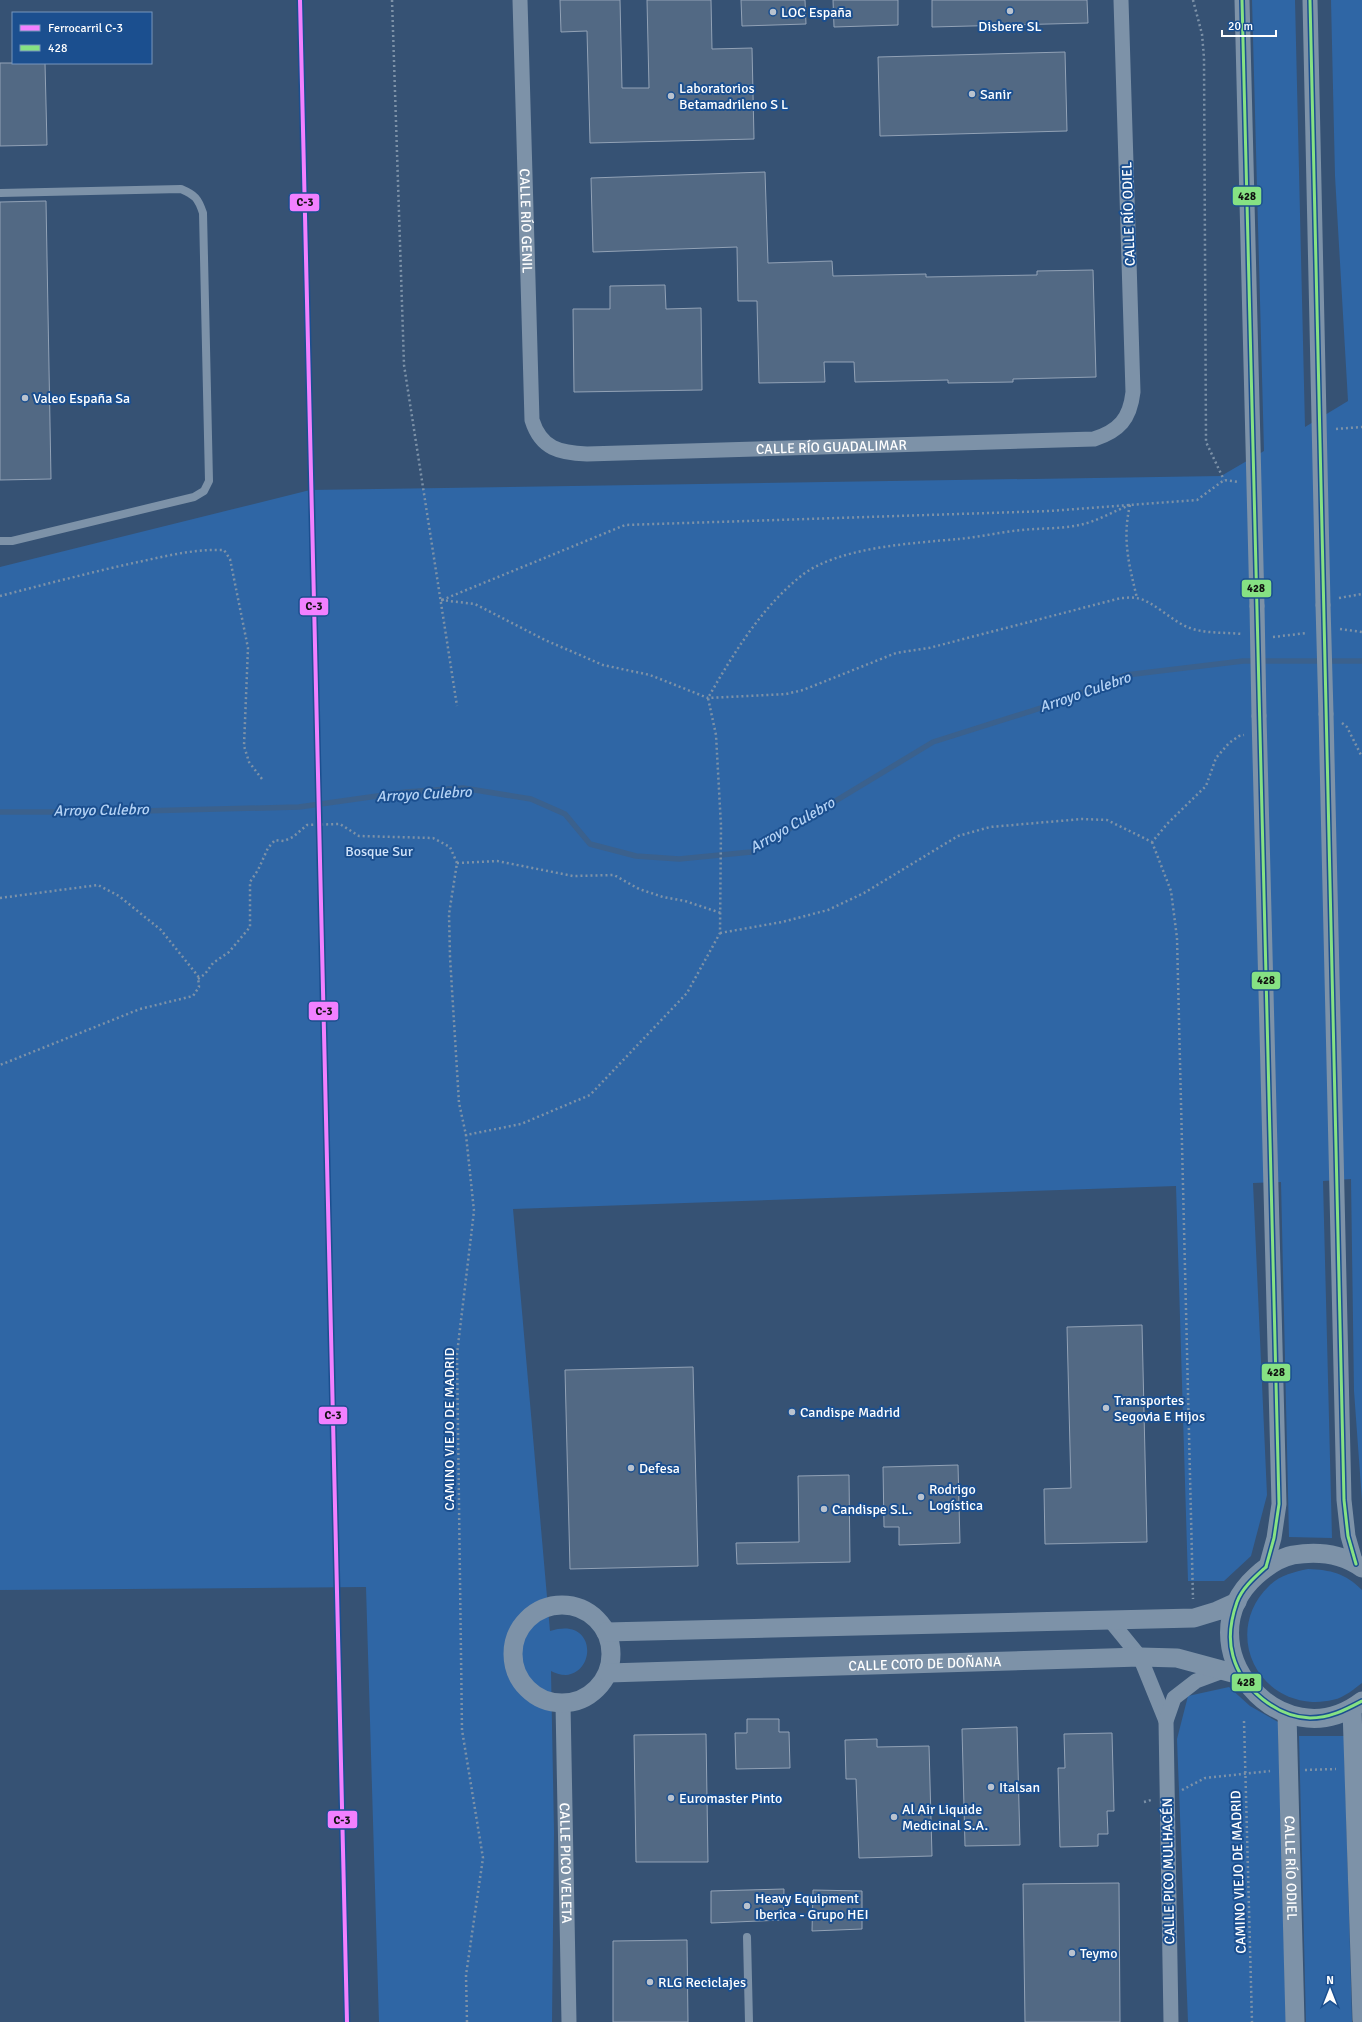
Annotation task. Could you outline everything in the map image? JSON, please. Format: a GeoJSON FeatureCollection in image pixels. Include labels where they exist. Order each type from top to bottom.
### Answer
{"type":"FeatureCollection","features":[{"type":"Feature","properties":{"kind":"street","name":"CALLE RÍO GENIL"},"geometry":{"type":"LineString","coordinates":[[520,0],[530,411],[535,430],[541,439]]}},
{"type":"Feature","properties":{"kind":"street","name":"CALLE RÍO ODIEL"},"geometry":{"type":"LineString","coordinates":[[1121,0],[1133,392],[1128,415],[1121,424]]}},
{"type":"Feature","properties":{"kind":"street"},"geometry":{"type":"LineString","coordinates":[[1242,0],[1278,1504],[1274,1538],[1266,1567]]}},
{"type":"Feature","properties":{"kind":"street"},"geometry":{"type":"LineString","coordinates":[[1310,0],[1344,1500],[1348,1536],[1359,1566]]}},
{"type":"Feature","properties":{"kind":"street","name":"CALLE RÍO GUADALIMAR"},"geometry":{"type":"LineString","coordinates":[[541,439],[555,449],[569,453],[603,453],[1094,439],[1105,435],[1121,424]]}},
{"type":"Feature","properties":{"kind":"street"},"geometry":{"type":"LineString","coordinates":[[1359,1566],[1334,1554],[1310,1552],[1287,1556],[1266,1567],[1249,1582],[1237,1602],[1231,1620],[1230,1639],[1233,1657],[1231,1673],[1260,1699],[1287,1714],[1308,1718],[1331,1717],[1357,1705],[1362,2019]]}},
{"type":"Feature","properties":{"kind":"street"},"geometry":{"type":"LineString","coordinates":[[606,1632],[1194,1618],[1217,1611],[1237,1602]]}},
{"type":"Feature","properties":{"kind":"street"},"geometry":{"type":"LineString","coordinates":[[566,1605],[579,1608],[591,1614],[600,1622],[606,1632],[611,1646],[611,1659],[608,1673],[602,1684],[593,1693],[578,1700],[563,1704],[550,1702],[539,1698],[530,1691],[520,1679],[514,1666],[513,1651],[516,1637],[523,1624],[534,1614],[549,1607],[566,1605]]}},
{"type":"Feature","properties":{"kind":"street","name":"CALLE PICO MULHACÉN"},"geometry":{"type":"LineString","coordinates":[[1109,1619],[1140,1656],[1166,1721]]}},
{"type":"Feature","properties":{"kind":"street","name":"CALLE COTO DE DOÑANA"},"geometry":{"type":"LineString","coordinates":[[608,1673],[1140,1656],[1177,1658],[1231,1673]]}},
{"type":"Feature","properties":{"kind":"street","name":"CALLE PICO MULHACÉN"},"geometry":{"type":"LineString","coordinates":[[1170,2022],[1166,1721],[1174,1698],[1196,1681],[1231,1673]]}},
{"type":"Feature","properties":{"kind":"street","name":"CALLE PICO VELETA"},"geometry":{"type":"LineString","coordinates":[[563,1704],[569,2022]]}},
{"type":"Feature","properties":{"kind":"street","name":"CALLE RÍO ODIEL"},"geometry":{"type":"LineString","coordinates":[[1287,1714],[1295,2022]]}},
{"type":"Feature","properties":{"kind":"lane"},"geometry":{"type":"LineString","coordinates":[[0,193],[181,189],[194,195],[199,202],[203,213],[209,481],[204,491],[194,497],[12,541],[0,541]]}},
{"type":"Feature","properties":{"kind":"lane"},"geometry":{"type":"LineString","coordinates":[[747,1937],[749,2022]]}},
{"type":"Feature","properties":{"kind":"path"},"geometry":{"type":"LineString","coordinates":[[392,0],[404,366],[457,706]]}},
{"type":"Feature","properties":{"kind":"path"},"geometry":{"type":"LineString","coordinates":[[1192,0],[1202,34],[1204,58],[1206,442],[1224,480]]}},
{"type":"Feature","properties":{"kind":"path"},"geometry":{"type":"LineString","coordinates":[[1319,431],[1362,427]]}},
{"type":"Feature","properties":{"kind":"path"},"geometry":{"type":"LineString","coordinates":[[441,600],[625,525],[1049,511],[1197,500],[1224,480],[1254,483]]}},
{"type":"Feature","properties":{"kind":"path"},"geometry":{"type":"LineString","coordinates":[[1130,505],[1126,524],[1127,552],[1137,598]]}},
{"type":"Feature","properties":{"kind":"path"},"geometry":{"type":"LineString","coordinates":[[466,1135],[520,1124],[590,1095],[687,993],[720,933],[721,826],[716,735],[708,698],[730,659],[758,620],[802,575],[826,562],[867,550],[916,541],[960,539],[1020,530],[1080,525],[1130,505]]}},
{"type":"Feature","properties":{"kind":"path"},"geometry":{"type":"LineString","coordinates":[[0,596],[120,566],[177,554],[205,549],[224,550],[230,559],[248,648],[244,746],[249,762],[262,780]]}},
{"type":"Feature","properties":{"kind":"path"},"geometry":{"type":"LineString","coordinates":[[1323,601],[1362,594]]}},
{"type":"Feature","properties":{"kind":"path"},"geometry":{"type":"LineString","coordinates":[[441,600],[475,604],[545,640],[603,665],[650,675],[708,698],[786,694],[803,690],[896,653],[929,648],[1121,598],[1137,598],[1151,605],[1171,619],[1190,628],[1213,633],[1248,634]]}},
{"type":"Feature","properties":{"kind":"path"},"geometry":{"type":"LineString","coordinates":[[1339,629],[1350,632],[1362,632]]}},
{"type":"Feature","properties":{"kind":"path"},"geometry":{"type":"LineString","coordinates":[[1269,636],[1310,632]]}},
{"type":"Feature","properties":{"kind":"path"},"geometry":{"type":"LineString","coordinates":[[1326,714],[1336,718],[1347,726],[1362,757]]}},
{"type":"Feature","properties":{"kind":"path"},"geometry":{"type":"LineString","coordinates":[[1152,842],[1206,786],[1216,758],[1229,743],[1239,736],[1260,732]]}},
{"type":"Feature","properties":{"kind":"path"},"geometry":{"type":"LineString","coordinates":[[720,933],[782,922],[828,910],[864,893],[958,836],[990,827],[1082,819],[1107,820],[1152,842],[1171,891],[1178,938],[1194,1618]]}},
{"type":"Feature","properties":{"kind":"path"},"geometry":{"type":"LineString","coordinates":[[198,979],[205,974],[213,963],[229,952],[250,927],[250,882],[258,870],[268,848],[275,840],[284,841],[293,837],[307,825],[340,824],[359,836],[432,838],[450,847],[457,863],[497,861],[573,876],[614,875],[639,889],[663,897],[685,901],[721,914]]}},
{"type":"Feature","properties":{"kind":"path","name":"CAMINO VIEJO DE MADRID"},"geometry":{"type":"LineString","coordinates":[[457,863],[450,914],[450,957],[459,1103],[466,1135],[474,1211],[457,1354],[462,1730],[483,1858],[466,1975],[467,2022]]}},
{"type":"Feature","properties":{"kind":"path"},"geometry":{"type":"LineString","coordinates":[[0,898],[98,885],[119,896],[161,930],[198,976],[199,987],[193,996],[140,1009],[0,1065]]}},
{"type":"Feature","properties":{"kind":"path","name":"CAMINO VIEJO DE MADRID"},"geometry":{"type":"LineString","coordinates":[[1244,1722],[1252,2022]]}},
{"type":"Feature","properties":{"kind":"path"},"geometry":{"type":"LineString","coordinates":[[1299,1771],[1337,1769]]}},
{"type":"Feature","properties":{"kind":"path"},"geometry":{"type":"LineString","coordinates":[[1182,1791],[1205,1778],[1274,1771]]}},
{"type":"Feature","properties":{"kind":"green space","name":"Bosque Sur"},"geometry":{"type":"Polygon","coordinates":[[[1252,0],[1295,0],[1305,427],[1348,401],[1335,176],[1331,0],[1362,0],[1362,1501],[1354,1391],[1351,1179],[1323,1181],[1332,1538],[1289,1537],[1281,1182],[1253,1183],[1267,1495],[1251,1556],[1224,1581],[1188,1581],[1176,1186],[513,1209],[550,1631],[565,1628],[576,1631],[583,1638],[587,1646],[587,1656],[583,1665],[576,1672],[562,1675],[551,1671],[554,1832],[552,2022],[379,2022],[366,1587],[0,1590],[0,567],[310,490],[1221,476],[1264,451],[1252,0]]]}},
{"type":"Feature","properties":{"kind":"green space"},"geometry":{"type":"Polygon","coordinates":[[[1308,1569],[1324,1570],[1344,1576],[1362,1590],[1362,1683],[1341,1697],[1329,1701],[1312,1702],[1291,1698],[1274,1688],[1260,1675],[1252,1658],[1247,1640],[1249,1621],[1256,1603],[1269,1586],[1282,1577],[1308,1569]]]}},
{"type":"Feature","properties":{"kind":"green space"},"geometry":{"type":"Polygon","coordinates":[[[1229,1687],[1250,1706],[1278,1722],[1286,2022],[1188,2022],[1177,1739],[1188,1696],[1229,1687]]]}},
{"type":"Feature","properties":{"kind":"green space"},"geometry":{"type":"Polygon","coordinates":[[[1299,1736],[1344,1736],[1352,2022],[1306,2022],[1299,1736]]]}},
{"type":"Feature","properties":{"kind":"building","name":"Laboratorios Betamadrileno S L"},"geometry":{"type":"Polygon","coordinates":[[[560,0],[620,0],[622,88],[649,88],[647,0],[711,0],[712,49],[752,48],[754,139],[590,143],[587,31],[561,32],[560,0]]]}},
{"type":"Feature","properties":{"kind":"building","name":"LOC España"},"geometry":{"type":"Polygon","coordinates":[[[741,0],[805,0],[806,24],[742,26],[741,0]]]}},
{"type":"Feature","properties":{"kind":"building"},"geometry":{"type":"Polygon","coordinates":[[[833,0],[898,0],[898,25],[834,27],[833,0]]]}},
{"type":"Feature","properties":{"kind":"building","name":"Disbere SL"},"geometry":{"type":"Polygon","coordinates":[[[932,0],[1087,0],[1088,23],[932,27],[932,0]]]}},
{"type":"Feature","properties":{"kind":"building","name":"Sanir"},"geometry":{"type":"Polygon","coordinates":[[[1065,52],[1067,131],[880,136],[878,57],[1065,52]]]}},
{"type":"Feature","properties":{"kind":"building"},"geometry":{"type":"Polygon","coordinates":[[[0,63],[45,64],[47,145],[0,146],[0,63]]]}},
{"type":"Feature","properties":{"kind":"building"},"geometry":{"type":"Polygon","coordinates":[[[765,172],[768,263],[832,261],[833,276],[926,274],[926,277],[1037,275],[1037,271],[1093,270],[1096,377],[1013,379],[1013,382],[948,383],[948,380],[855,382],[854,362],[824,362],[825,382],[759,383],[757,301],[738,301],[737,247],[593,252],[591,178],[765,172]]]}},
{"type":"Feature","properties":{"kind":"building","name":"Valeo España Sa"},"geometry":{"type":"Polygon","coordinates":[[[46,201],[51,479],[0,480],[0,202],[46,201]]]}},
{"type":"Feature","properties":{"kind":"building"},"geometry":{"type":"Polygon","coordinates":[[[665,285],[666,309],[701,308],[702,390],[574,392],[573,309],[610,309],[610,286],[665,285]]]}},
{"type":"Feature","properties":{"kind":"building","name":"Transportes Segovia E Hijos"},"geometry":{"type":"Polygon","coordinates":[[[1142,1325],[1147,1542],[1045,1544],[1044,1489],[1071,1488],[1067,1327],[1142,1325]]]}},
{"type":"Feature","properties":{"kind":"building","name":"Defesa"},"geometry":{"type":"Polygon","coordinates":[[[693,1367],[698,1566],[570,1569],[565,1370],[693,1367]]]}},
{"type":"Feature","properties":{"kind":"building","name":"Rodrigo Logística"},"geometry":{"type":"Polygon","coordinates":[[[958,1465],[960,1543],[899,1545],[899,1527],[884,1527],[883,1467],[958,1465]]]}},
{"type":"Feature","properties":{"kind":"building","name":"Candispe S.L."},"geometry":{"type":"Polygon","coordinates":[[[849,1475],[850,1562],[737,1564],[736,1543],[799,1542],[798,1476],[849,1475]]]}},
{"type":"Feature","properties":{"kind":"building"},"geometry":{"type":"Polygon","coordinates":[[[747,1719],[779,1719],[779,1732],[789,1732],[790,1768],[736,1769],[735,1733],[747,1733],[747,1719]]]}},
{"type":"Feature","properties":{"kind":"building","name":"Italsan"},"geometry":{"type":"Polygon","coordinates":[[[1017,1727],[1020,1845],[965,1846],[962,1729],[1017,1727]]]}},
{"type":"Feature","properties":{"kind":"building"},"geometry":{"type":"Polygon","coordinates":[[[1112,1733],[1114,1811],[1107,1811],[1108,1834],[1098,1834],[1098,1846],[1060,1847],[1058,1768],[1065,1768],[1064,1734],[1112,1733]]]}},
{"type":"Feature","properties":{"kind":"building","name":"Euromaster Pinto"},"geometry":{"type":"Polygon","coordinates":[[[706,1734],[708,1862],[636,1862],[634,1735],[706,1734]]]}},
{"type":"Feature","properties":{"kind":"building","name":"Al Air Liquide Medicinal S.A."},"geometry":{"type":"Polygon","coordinates":[[[877,1739],[877,1747],[929,1746],[932,1856],[859,1858],[856,1779],[846,1779],[845,1740],[877,1739]]]}},
{"type":"Feature","properties":{"kind":"building","name":"Teymo"},"geometry":{"type":"Polygon","coordinates":[[[1119,1883],[1120,2022],[1025,2022],[1023,1884],[1119,1883]]]}},
{"type":"Feature","properties":{"kind":"building","name":"Heavy Equipment Iberica - Grupo HEI"},"geometry":{"type":"Polygon","coordinates":[[[784,1889],[783,1920],[711,1923],[711,1891],[784,1889]]]}},
{"type":"Feature","properties":{"kind":"building"},"geometry":{"type":"Polygon","coordinates":[[[813,1890],[862,1891],[862,1929],[812,1931],[813,1890]]]}},
{"type":"Feature","properties":{"kind":"building","name":"RLG Reciclajes"},"geometry":{"type":"Polygon","coordinates":[[[687,1940],[688,2022],[613,2022],[613,1941],[687,1940]]]}},
{"type":"Feature","properties":{"kind":"waterway","name":"Arroyo Culebro"},"geometry":{"type":"LineString","coordinates":[[0,812],[103,812],[299,807],[406,792],[463,788],[531,799],[565,814],[590,844],[636,856],[679,859],[751,852],[933,742],[1047,706],[1126,675],[1243,661],[1362,661]]}},
{"type":"Feature","properties":{"kind":"rail line","name":"C-3"},"geometry":{"type":"LineString","coordinates":[[300,0],[347,2022]]}},
{"type":"Feature","properties":{"kind":"transit line","name":"428"},"geometry":{"type":"LineString","coordinates":[[1242,0],[1279,1504],[1274,1538],[1266,1567]]}},
{"type":"Feature","properties":{"kind":"transit line","name":"428"},"geometry":{"type":"LineString","coordinates":[[1310,0],[1344,1500],[1348,1536],[1356,1564]]}},
{"type":"Feature","properties":{"kind":"transit line","name":"428"},"geometry":{"type":"LineString","coordinates":[[1266,1567],[1242,1592],[1233,1615],[1230,1636],[1231,1649],[1244,1679],[1262,1699],[1285,1713],[1298,1716],[1310,1718],[1324,1717],[1362,1701]]}},
{"type":"Feature","properties":{"kind":"place","name":"Disbere SL"},"geometry":{"type":"Point","coordinates":[1010,11]}},
{"type":"Feature","properties":{"kind":"place","name":"LOC España"},"geometry":{"type":"Point","coordinates":[773,12]}},
{"type":"Feature","properties":{"kind":"place","name":"Sanir"},"geometry":{"type":"Point","coordinates":[972,94]}},
{"type":"Feature","properties":{"kind":"place","name":"Laboratorios Betamadrileno S L"},"geometry":{"type":"Point","coordinates":[671,96]}},
{"type":"Feature","properties":{"kind":"place","name":"Valeo España Sa"},"geometry":{"type":"Point","coordinates":[25,398]}},
{"type":"Feature","properties":{"kind":"place","name":"Transportes Segovia E Hijos"},"geometry":{"type":"Point","coordinates":[1106,1408]}},
{"type":"Feature","properties":{"kind":"place","name":"Candispe Madrid"},"geometry":{"type":"Point","coordinates":[792,1412]}},
{"type":"Feature","properties":{"kind":"place","name":"Defesa"},"geometry":{"type":"Point","coordinates":[631,1468]}},
{"type":"Feature","properties":{"kind":"place","name":"Rodrigo Logística"},"geometry":{"type":"Point","coordinates":[921,1497]}},
{"type":"Feature","properties":{"kind":"place","name":"Candispe S.L."},"geometry":{"type":"Point","coordinates":[824,1509]}},
{"type":"Feature","properties":{"kind":"place","name":"Italsan"},"geometry":{"type":"Point","coordinates":[991,1787]}},
{"type":"Feature","properties":{"kind":"place","name":"Euromaster Pinto"},"geometry":{"type":"Point","coordinates":[671,1798]}},
{"type":"Feature","properties":{"kind":"place","name":"Al Air Liquide Medicinal S.A."},"geometry":{"type":"Point","coordinates":[894,1817]}},
{"type":"Feature","properties":{"kind":"place","name":"Heavy Equipment Iberica - Grupo HEI"},"geometry":{"type":"Point","coordinates":[747,1906]}},
{"type":"Feature","properties":{"kind":"place","name":"Teymo"},"geometry":{"type":"Point","coordinates":[1072,1953]}},
{"type":"Feature","properties":{"kind":"place","name":"RLG Reciclajes"},"geometry":{"type":"Point","coordinates":[650,1982]}}]}
